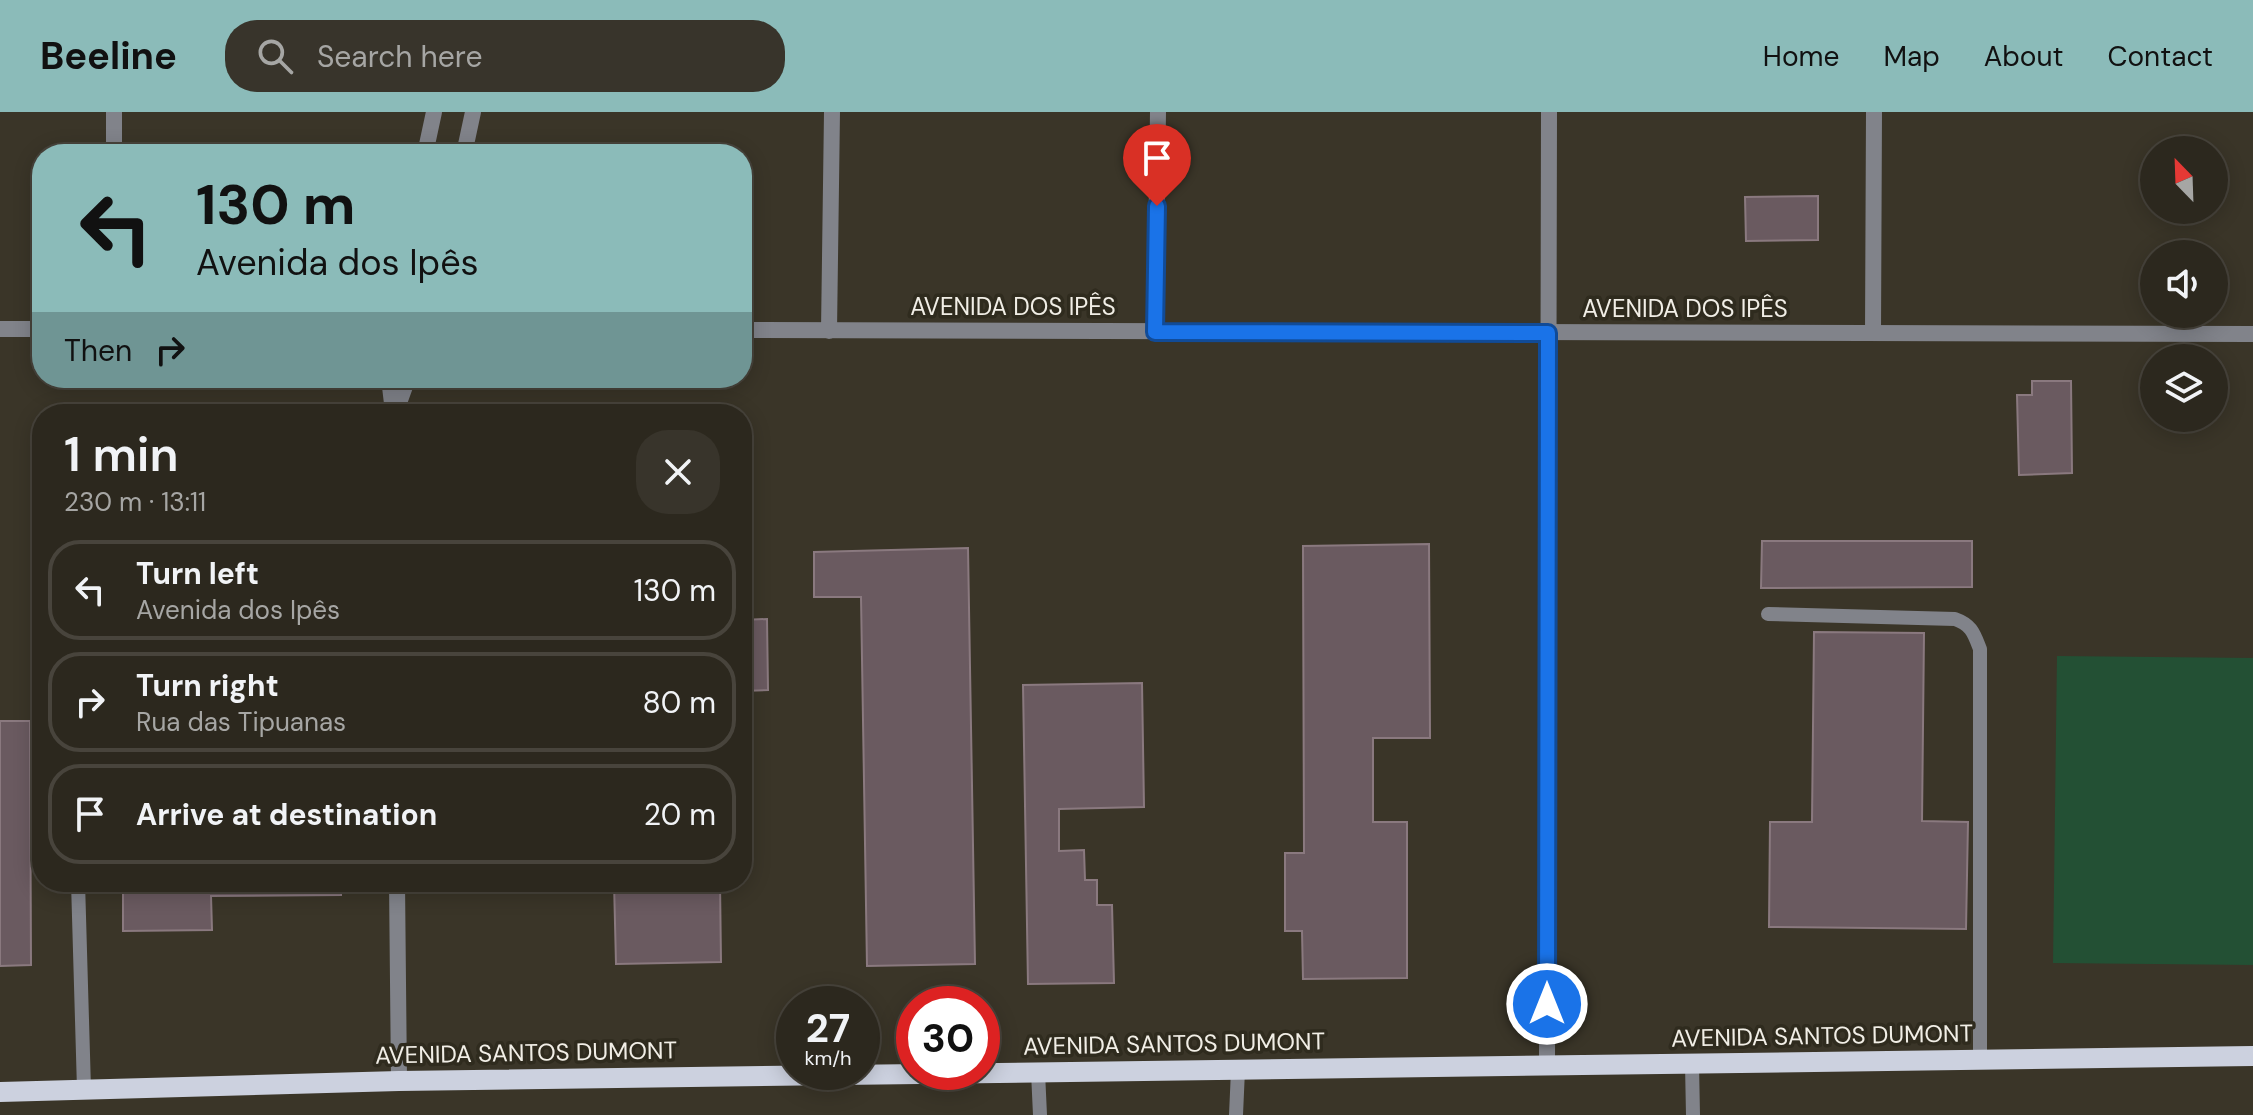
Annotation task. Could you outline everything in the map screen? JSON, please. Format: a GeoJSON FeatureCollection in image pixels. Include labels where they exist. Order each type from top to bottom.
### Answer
{"type":"FeatureCollection","features":[{"type":"Feature","properties":{"kind":"main road","name":"AVENIDA SANTOS DUMONT"},"geometry":{"type":"LineString","coordinates":[[0,1092],[399,1081],[2253,1056]]}},
{"type":"Feature","properties":{"kind":"street"},"geometry":{"type":"LineString","coordinates":[[114,112],[114,144]]}},
{"type":"Feature","properties":{"kind":"street"},"geometry":{"type":"LineString","coordinates":[[427,144],[434,112]]}},
{"type":"Feature","properties":{"kind":"street"},"geometry":{"type":"LineString","coordinates":[[466,144],[473,112]]}},
{"type":"Feature","properties":{"kind":"street"},"geometry":{"type":"LineString","coordinates":[[829,331],[832,112]]}},
{"type":"Feature","properties":{"kind":"street"},"geometry":{"type":"LineString","coordinates":[[1155,332],[1158,112]]}},
{"type":"Feature","properties":{"kind":"street"},"geometry":{"type":"LineString","coordinates":[[1547,1065],[1549,112]]}},
{"type":"Feature","properties":{"kind":"street"},"geometry":{"type":"LineString","coordinates":[[1873,333],[1874,112]]}},
{"type":"Feature","properties":{"kind":"street"},"geometry":{"type":"LineString","coordinates":[[0,329],[32,329]]}},
{"type":"Feature","properties":{"kind":"street","name":"AVENIDA DOS IPÊS"},"geometry":{"type":"LineString","coordinates":[[752,330],[2253,334]]}},
{"type":"Feature","properties":{"kind":"street"},"geometry":{"type":"LineString","coordinates":[[397,892],[399,1081]]}},
{"type":"Feature","properties":{"kind":"lane"},"geometry":{"type":"LineString","coordinates":[[1768,614],[1955,619],[1967,623],[1973,632],[1980,649],[1980,1059]]}},
{"type":"Feature","properties":{"kind":"lane"},"geometry":{"type":"LineString","coordinates":[[78,892],[84,1089]]}},
{"type":"Feature","properties":{"kind":"lane"},"geometry":{"type":"LineString","coordinates":[[1692,1064],[1693,1115]]}},
{"type":"Feature","properties":{"kind":"lane"},"geometry":{"type":"LineString","coordinates":[[1236,1115],[1238,1070]]}},
{"type":"Feature","properties":{"kind":"lane"},"geometry":{"type":"LineString","coordinates":[[1038,1072],[1040,1115]]}},
{"type":"Feature","properties":{"kind":"green space"},"geometry":{"type":"Polygon","coordinates":[[[2057,656],[2253,658],[2253,965],[2053,963],[2057,656]]]}},
{"type":"Feature","properties":{"kind":"building"},"geometry":{"type":"Polygon","coordinates":[[[1818,196],[1818,240],[1746,241],[1745,197],[1818,196]]]}},
{"type":"Feature","properties":{"kind":"building"},"geometry":{"type":"Polygon","coordinates":[[[2032,381],[2071,381],[2072,473],[2019,475],[2017,395],[2032,395],[2032,381]]]}},
{"type":"Feature","properties":{"kind":"building"},"geometry":{"type":"Polygon","coordinates":[[[1762,541],[1972,541],[1972,587],[1761,588],[1762,541]]]}},
{"type":"Feature","properties":{"kind":"building"},"geometry":{"type":"Polygon","coordinates":[[[1429,544],[1430,738],[1373,738],[1373,822],[1407,822],[1407,978],[1303,979],[1302,931],[1285,931],[1285,853],[1304,853],[1303,546],[1429,544]]]}},
{"type":"Feature","properties":{"kind":"building"},"geometry":{"type":"Polygon","coordinates":[[[968,548],[975,964],[867,966],[861,597],[814,597],[814,552],[968,548]]]}},
{"type":"Feature","properties":{"kind":"building"},"geometry":{"type":"Polygon","coordinates":[[[767,619],[768,690],[752,691],[752,620],[767,619]]]}},
{"type":"Feature","properties":{"kind":"building"},"geometry":{"type":"Polygon","coordinates":[[[1814,632],[1924,633],[1922,821],[1968,822],[1966,929],[1769,927],[1770,822],[1812,822],[1814,632]]]}},
{"type":"Feature","properties":{"kind":"building"},"geometry":{"type":"Polygon","coordinates":[[[1142,683],[1144,807],[1059,809],[1059,851],[1084,850],[1085,880],[1097,880],[1097,905],[1112,905],[1114,983],[1028,984],[1023,685],[1142,683]]]}},
{"type":"Feature","properties":{"kind":"building"},"geometry":{"type":"Polygon","coordinates":[[[0,721],[30,721],[31,965],[0,966],[0,721]]]}},
{"type":"Feature","properties":{"kind":"building"},"geometry":{"type":"Polygon","coordinates":[[[123,892],[341,892],[341,895],[211,896],[212,930],[123,931],[123,892]]]}},
{"type":"Feature","properties":{"kind":"building"},"geometry":{"type":"Polygon","coordinates":[[[614,892],[720,892],[721,962],[616,964],[614,892]]]}},
{"type":"Feature","properties":{"kind":"route"},"geometry":{"type":"LineString","coordinates":[[1157,206],[1155,332],[1548,333],[1547,1004]]}}]}
